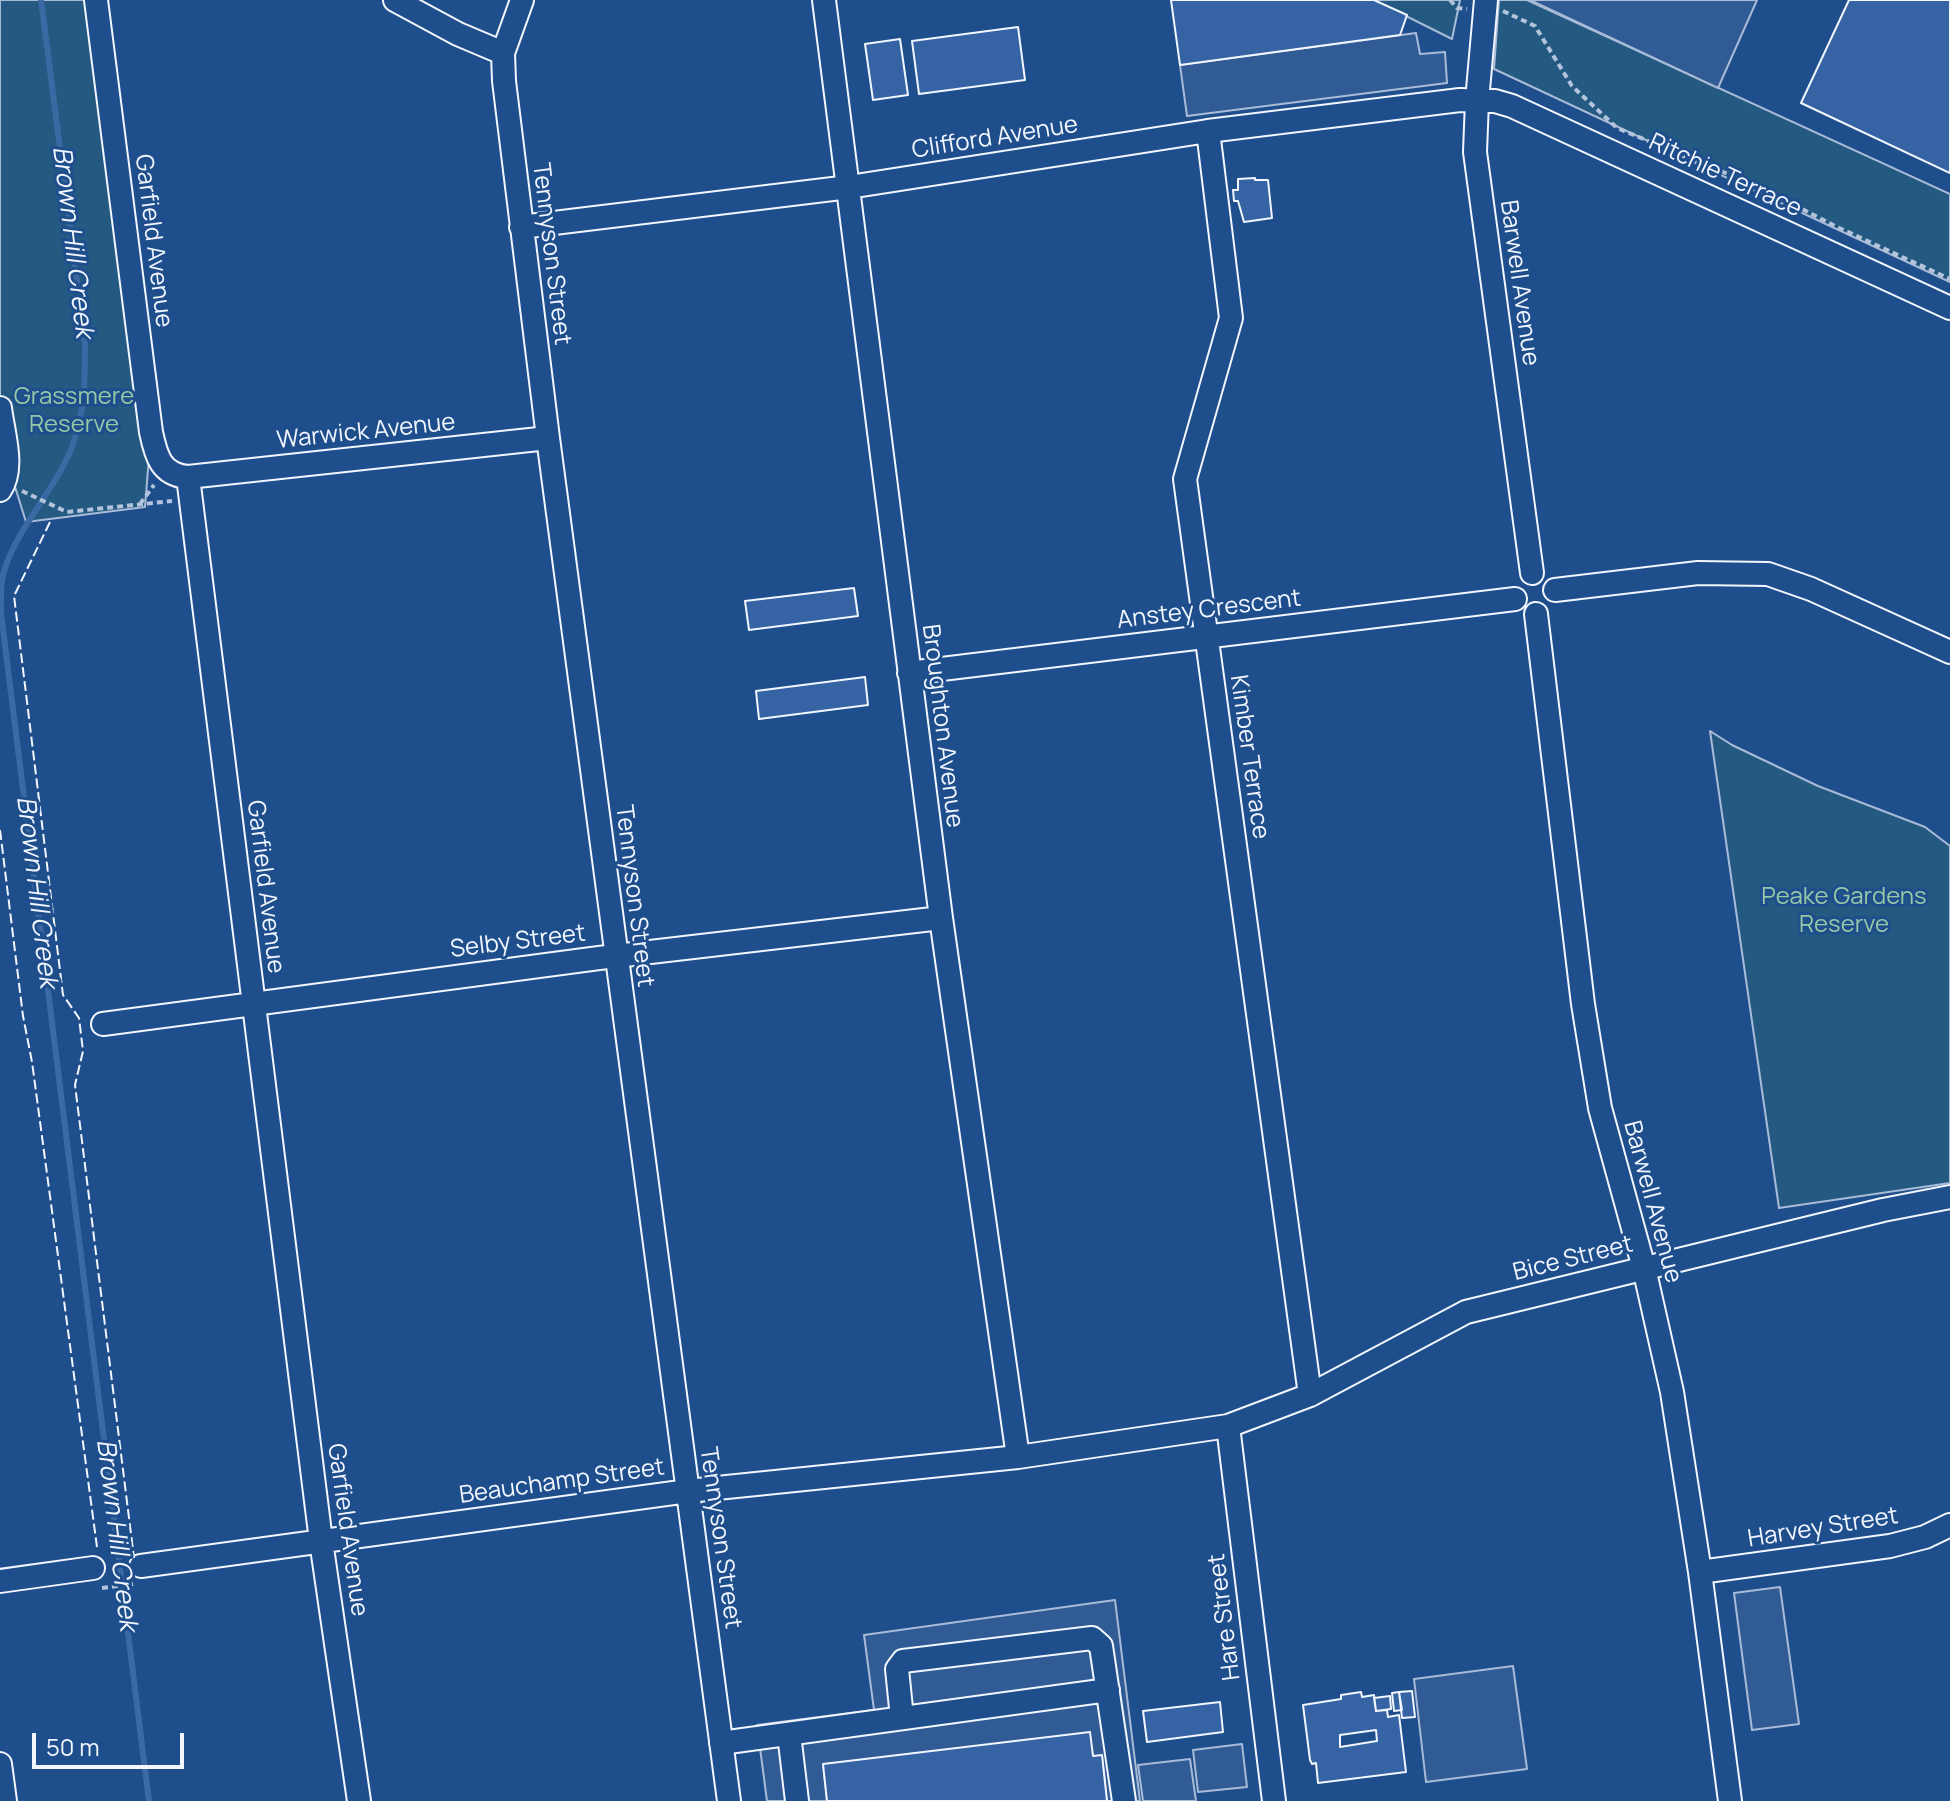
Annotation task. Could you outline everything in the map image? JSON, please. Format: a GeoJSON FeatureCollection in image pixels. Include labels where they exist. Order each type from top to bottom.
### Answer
{"type":"FeatureCollection","features":[{"type":"Feature","properties":{"kind":"street","name":"Garfield Avenue"},"geometry":{"type":"LineString","coordinates":[[96,0],[151,432],[156,457],[166,470],[189,488],[321,1541],[359,1801]]}},
{"type":"Feature","properties":{"kind":"street"},"geometry":{"type":"LineString","coordinates":[[395,0],[458,34],[503,53]]}},
{"type":"Feature","properties":{"kind":"street","name":"Tennyson Street"},"geometry":{"type":"LineString","coordinates":[[522,0],[503,53],[521,227],[729,1801]]}},
{"type":"Feature","properties":{"kind":"street","name":"Broughton Avenue"},"geometry":{"type":"LineString","coordinates":[[824,0],[941,918],[1018,1457]]}},
{"type":"Feature","properties":{"kind":"street","name":"Barwell Avenue"},"geometry":{"type":"LineString","coordinates":[[1486,7],[1475,152],[1532,573]]}},
{"type":"Feature","properties":{"kind":"street","name":"Clifford Avenue"},"geometry":{"type":"LineString","coordinates":[[521,227],[849,187],[1208,131],[1460,100],[1477,101]]}},
{"type":"Feature","properties":{"kind":"street","name":"Ritchie Terrace"},"geometry":{"type":"LineString","coordinates":[[1477,101],[1495,101],[1512,106],[1950,308]]}},
{"type":"Feature","properties":{"kind":"street","name":"Kimber Terrace"},"geometry":{"type":"LineString","coordinates":[[1208,131],[1231,318],[1185,479],[1310,1395]]}},
{"type":"Feature","properties":{"kind":"street"},"geometry":{"type":"LineString","coordinates":[[0,408],[7,461],[5,483],[0,490]]}},
{"type":"Feature","properties":{"kind":"street","name":"Warwick Avenue"},"geometry":{"type":"LineString","coordinates":[[189,488],[548,438]]}},
{"type":"Feature","properties":{"kind":"street"},"geometry":{"type":"LineString","coordinates":[[1532,573],[1550,579],[1555,590],[1553,603],[1543,613],[1523,611],[1515,599],[1519,579],[1532,573]]}},
{"type":"Feature","properties":{"kind":"street"},"geometry":{"type":"LineString","coordinates":[[1555,590],[1698,573],[1768,574],[1811,589],[1950,652]]}},
{"type":"Feature","properties":{"kind":"street","name":"Anstey Crescent"},"geometry":{"type":"LineString","coordinates":[[909,673],[1515,599]]}},
{"type":"Feature","properties":{"kind":"street","name":"Barwell Avenue"},"geometry":{"type":"LineString","coordinates":[[1536,614],[1583,1004],[1600,1108],[1644,1268],[1672,1392],[1700,1572],[1730,1801]]}},
{"type":"Feature","properties":{"kind":"street","name":"Selby Street"},"geometry":{"type":"LineString","coordinates":[[103,1024],[616,956],[941,918]]}},
{"type":"Feature","properties":{"kind":"street","name":"Bice Street"},"geometry":{"type":"LineString","coordinates":[[1228,1426],[1310,1395],[1466,1312],[1883,1210],[1950,1197]]}},
{"type":"Feature","properties":{"kind":"street","name":"Beauchamp Street"},"geometry":{"type":"LineString","coordinates":[[137,1575],[321,1541],[688,1491],[1018,1457],[1228,1426]]}},
{"type":"Feature","properties":{"kind":"street","name":"Hare Street"},"geometry":{"type":"LineString","coordinates":[[1228,1426],[1274,1801]]}},
{"type":"Feature","properties":{"kind":"street","name":"Harvey Street"},"geometry":{"type":"LineString","coordinates":[[1700,1572],[1890,1546],[1925,1537],[1950,1525]]}},
{"type":"Feature","properties":{"kind":"street"},"geometry":{"type":"LineString","coordinates":[[0,1581],[97,1578]]}},
{"type":"Feature","properties":{"kind":"street"},"geometry":{"type":"LineString","coordinates":[[902,1718],[897,1669],[903,1661],[1092,1638],[1101,1646],[1124,1801]]}},
{"type":"Feature","properties":{"kind":"street"},"geometry":{"type":"LineString","coordinates":[[721,1743],[1108,1690]]}},
{"type":"Feature","properties":{"kind":"street"},"geometry":{"type":"LineString","coordinates":[[789,1734],[797,1801]]}},
{"type":"Feature","properties":{"kind":"street"},"geometry":{"type":"LineString","coordinates":[[0,1764],[5,1801]]}},
{"type":"Feature","properties":{"kind":"path"},"geometry":{"type":"LineString","coordinates":[[1450,0],[1457,8],[1486,7],[1505,11],[1535,26],[1572,86],[1617,128],[1759,187],[1950,279]]}},
{"type":"Feature","properties":{"kind":"path"},"geometry":{"type":"LineString","coordinates":[[140,504],[158,480]]}},
{"type":"Feature","properties":{"kind":"path"},"geometry":{"type":"LineString","coordinates":[[31,495],[67,512],[140,504],[189,488]]}},
{"type":"Feature","properties":{"kind":"path"},"geometry":{"type":"LineString","coordinates":[[97,1578],[137,1575]]}},
{"type":"Feature","properties":{"kind":"green space","name":"Grassmere Reserve"},"geometry":{"type":"Polygon","coordinates":[[[0,0],[96,0],[151,432],[145,507],[26,522],[7,461],[0,406],[0,0]]]}},
{"type":"Feature","properties":{"kind":"green space"},"geometry":{"type":"Polygon","coordinates":[[[1374,0],[1460,0],[1452,39],[1374,0]]]}},
{"type":"Feature","properties":{"kind":"green space"},"geometry":{"type":"Polygon","coordinates":[[[1499,0],[1527,0],[1950,194],[1950,282],[1494,69],[1499,0]]]}},
{"type":"Feature","properties":{"kind":"green space","name":"Peake Gardens Reserve"},"geometry":{"type":"Polygon","coordinates":[[[1710,731],[1732,745],[1818,786],[1925,827],[1950,846],[1950,1183],[1779,1208],[1710,731]]]}},
{"type":"Feature","properties":{"kind":"shaded area"},"geometry":{"type":"Polygon","coordinates":[[[1530,0],[1757,0],[1718,88],[1530,0]]]}},
{"type":"Feature","properties":{"kind":"shaded area"},"geometry":{"type":"Polygon","coordinates":[[[1416,33],[1420,54],[1445,52],[1447,83],[1187,116],[1180,65],[1416,33]]]}},
{"type":"Feature","properties":{"kind":"shaded area"},"geometry":{"type":"Polygon","coordinates":[[[1780,1587],[1799,1724],[1752,1730],[1734,1593],[1780,1587]]]}},
{"type":"Feature","properties":{"kind":"shaded area"},"geometry":{"type":"Polygon","coordinates":[[[1115,1600],[1140,1801],[1107,1801],[1102,1756],[823,1764],[827,1801],[767,1801],[757,1725],[874,1710],[864,1635],[1115,1600]]]}},
{"type":"Feature","properties":{"kind":"shaded area"},"geometry":{"type":"Polygon","coordinates":[[[1513,1666],[1527,1769],[1426,1782],[1414,1679],[1513,1666]]]}},
{"type":"Feature","properties":{"kind":"shaded area"},"geometry":{"type":"Polygon","coordinates":[[[1242,1744],[1247,1787],[1198,1792],[1193,1750],[1242,1744]]]}},
{"type":"Feature","properties":{"kind":"shaded area"},"geometry":{"type":"Polygon","coordinates":[[[1190,1759],[1196,1801],[1143,1801],[1138,1765],[1190,1759]]]}},
{"type":"Feature","properties":{"kind":"building"},"geometry":{"type":"Polygon","coordinates":[[[1171,0],[1374,0],[1407,15],[1400,35],[1180,65],[1171,0]]]}},
{"type":"Feature","properties":{"kind":"building"},"geometry":{"type":"Polygon","coordinates":[[[1849,0],[1950,0],[1950,173],[1801,103],[1849,0]]]}},
{"type":"Feature","properties":{"kind":"building"},"geometry":{"type":"Polygon","coordinates":[[[1018,27],[1025,80],[919,94],[912,41],[1018,27]]]}},
{"type":"Feature","properties":{"kind":"building"},"geometry":{"type":"Polygon","coordinates":[[[900,39],[908,95],[873,100],[865,44],[900,39]]]}},
{"type":"Feature","properties":{"kind":"building"},"geometry":{"type":"Polygon","coordinates":[[[1238,179],[1268,180],[1272,218],[1244,222],[1238,201],[1234,201],[1233,190],[1238,190],[1238,179]]]}},
{"type":"Feature","properties":{"kind":"building"},"geometry":{"type":"Polygon","coordinates":[[[854,588],[858,616],[749,630],[745,601],[854,588]]]}},
{"type":"Feature","properties":{"kind":"building"},"geometry":{"type":"Polygon","coordinates":[[[865,677],[868,705],[759,719],[756,691],[865,677]]]}},
{"type":"Feature","properties":{"kind":"building"},"geometry":{"type":"Polygon","coordinates":[[[1412,1691],[1415,1717],[1402,1718],[1399,1692],[1412,1691]]]}},
{"type":"Feature","properties":{"kind":"building"},"geometry":{"type":"Polygon","coordinates":[[[1361,1692],[1362,1697],[1374,1695],[1376,1711],[1387,1710],[1388,1717],[1399,1715],[1406,1772],[1318,1783],[1316,1763],[1312,1764],[1310,1760],[1303,1705],[1341,1699],[1341,1695],[1361,1692]],[[1376,1730],[1340,1735],[1340,1747],[1377,1741],[1376,1730]]]}},
{"type":"Feature","properties":{"kind":"building"},"geometry":{"type":"Polygon","coordinates":[[[1399,1692],[1402,1710],[1394,1711],[1392,1693],[1399,1692]]]}},
{"type":"Feature","properties":{"kind":"building"},"geometry":{"type":"Polygon","coordinates":[[[1390,1696],[1391,1709],[1376,1711],[1374,1698],[1390,1696]]]}},
{"type":"Feature","properties":{"kind":"building"},"geometry":{"type":"Polygon","coordinates":[[[1220,1702],[1223,1732],[1147,1742],[1143,1711],[1220,1702]]]}},
{"type":"Feature","properties":{"kind":"building"},"geometry":{"type":"Polygon","coordinates":[[[1090,1732],[1093,1756],[1102,1755],[1107,1801],[827,1801],[823,1764],[1090,1732]]]}},
{"type":"Feature","properties":{"kind":"waterway","name":"Brown Hill Creek"},"geometry":{"type":"LineString","coordinates":[[41,0],[85,344],[84,383],[80,422],[72,447],[18,539],[4,571],[1,613],[149,1801]]}},
{"type":"Feature","properties":{"kind":"fence"},"geometry":{"type":"LineString","coordinates":[[50,522],[14,596],[63,995],[79,1018],[83,1051],[75,1085],[134,1558]]}},
{"type":"Feature","properties":{"kind":"fence"},"geometry":{"type":"LineString","coordinates":[[0,830],[97,1547]]}}]}
